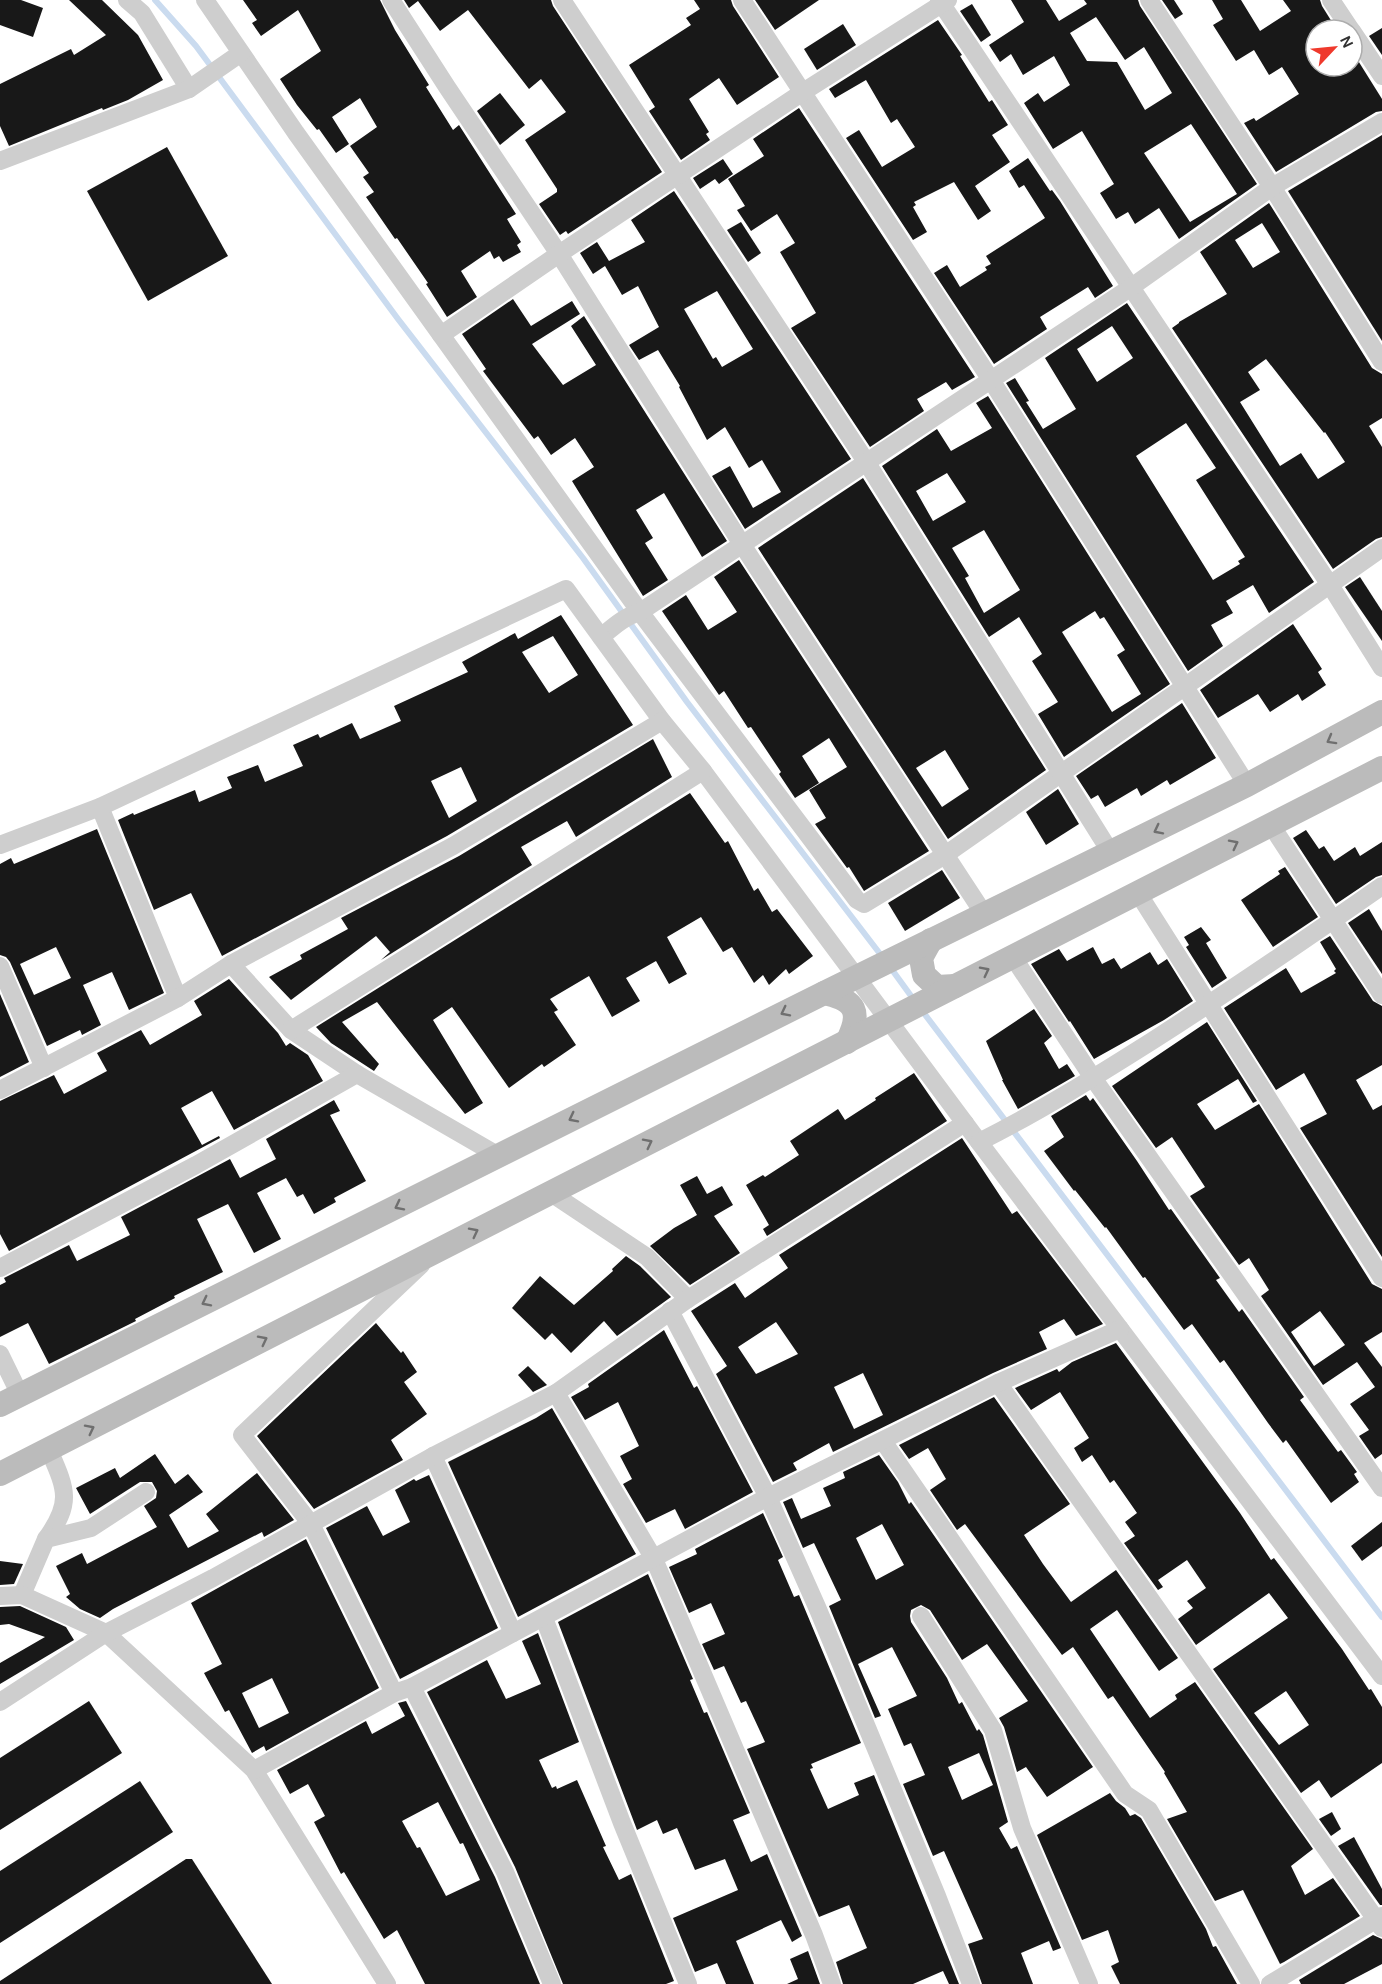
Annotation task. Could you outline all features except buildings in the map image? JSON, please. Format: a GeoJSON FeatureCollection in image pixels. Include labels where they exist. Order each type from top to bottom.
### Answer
{"type":"FeatureCollection","features":[{"type":"Feature","properties":{"kind":"street"},"geometry":{"type":"LineString","coordinates":[[127,0],[142,13],[189,89]]}},
{"type":"Feature","properties":{"kind":"street"},"geometry":{"type":"LineString","coordinates":[[190,0],[226,31]]}},
{"type":"Feature","properties":{"kind":"street"},"geometry":{"type":"LineString","coordinates":[[205,0],[296,133],[637,613],[857,900],[864,904],[945,855],[1382,548]]}},
{"type":"Feature","properties":{"kind":"street"},"geometry":{"type":"LineString","coordinates":[[391,0],[559,254],[743,546],[984,914]]}},
{"type":"Feature","properties":{"kind":"street"},"geometry":{"type":"LineString","coordinates":[[562,0],[867,463],[1111,853]]}},
{"type":"Feature","properties":{"kind":"street"},"geometry":{"type":"LineString","coordinates":[[742,0],[992,380],[1247,785]]}},
{"type":"Feature","properties":{"kind":"street"},"geometry":{"type":"LineString","coordinates":[[1149,0],[1272,187],[1382,362]]}},
{"type":"Feature","properties":{"kind":"street"},"geometry":{"type":"LineString","coordinates":[[1331,0],[1343,18]]}},
{"type":"Feature","properties":{"kind":"street"},"geometry":{"type":"LineString","coordinates":[[441,335],[559,254],[943,1],[1130,288],[1330,585],[1382,668]]}},
{"type":"Feature","properties":{"kind":"street"},"geometry":{"type":"LineString","coordinates":[[1364,49],[1382,76]]}},
{"type":"Feature","properties":{"kind":"street"},"geometry":{"type":"LineString","coordinates":[[0,161],[189,89],[242,53]]}},
{"type":"Feature","properties":{"kind":"street"},"geometry":{"type":"LineString","coordinates":[[601,636],[616,624],[743,546],[1130,288],[1272,187],[1382,122]]}},
{"type":"Feature","properties":{"kind":"street"},"geometry":{"type":"LineString","coordinates":[[0,845],[100,807],[566,589],[662,721],[703,771],[1382,1676]]}},
{"type":"Feature","properties":{"kind":"street"},"geometry":{"type":"LineString","coordinates":[[0,1354],[10,1400],[856,976],[1247,785],[1382,712]]}},
{"type":"Feature","properties":{"kind":"street"},"geometry":{"type":"LineString","coordinates":[[0,1090],[178,999],[231,964],[453,846],[662,721]]}},
{"type":"Feature","properties":{"kind":"street"},"geometry":{"type":"LineString","coordinates":[[0,1474],[1382,768]]}},
{"type":"Feature","properties":{"kind":"street"},"geometry":{"type":"LineString","coordinates":[[291,1030],[703,771]]}},
{"type":"Feature","properties":{"kind":"street"},"geometry":{"type":"LineString","coordinates":[[100,807],[178,999]]}},
{"type":"Feature","properties":{"kind":"street"},"geometry":{"type":"LineString","coordinates":[[1271,825],[1382,995]]}},
{"type":"Feature","properties":{"kind":"street"},"geometry":{"type":"LineString","coordinates":[[980,1142],[1021,1121],[1093,1078],[1209,1004],[1382,886]]}},
{"type":"Feature","properties":{"kind":"street"},"geometry":{"type":"LineString","coordinates":[[1138,893],[1382,1278]]}},
{"type":"Feature","properties":{"kind":"street"},"geometry":{"type":"LineString","coordinates":[[931,940],[921,958],[924,975],[937,987],[955,986]]}},
{"type":"Feature","properties":{"kind":"street"},"geometry":{"type":"LineString","coordinates":[[1013,957],[1093,1078],[1382,1488]]}},
{"type":"Feature","properties":{"kind":"street"},"geometry":{"type":"LineString","coordinates":[[231,964],[291,1030],[357,1074],[499,1156]]}},
{"type":"Feature","properties":{"kind":"street"},"geometry":{"type":"LineString","coordinates":[[0,966],[44,1068]]}},
{"type":"Feature","properties":{"kind":"street"},"geometry":{"type":"LineString","coordinates":[[824,993],[842,997],[853,1008],[856,1025],[847,1042]]}},
{"type":"Feature","properties":{"kind":"street"},"geometry":{"type":"LineString","coordinates":[[0,1268],[196,1166],[357,1074]]}},
{"type":"Feature","properties":{"kind":"street"},"geometry":{"type":"LineString","coordinates":[[0,1702],[106,1632],[213,1578],[433,1456],[556,1393],[688,1299],[965,1123]]}},
{"type":"Feature","properties":{"kind":"street"},"geometry":{"type":"LineString","coordinates":[[551,1193],[647,1257],[688,1299]]}},
{"type":"Feature","properties":{"kind":"street"},"geometry":{"type":"LineString","coordinates":[[394,1693],[311,1524],[242,1436],[435,1252]]}},
{"type":"Feature","properties":{"kind":"street"},"geometry":{"type":"LineString","coordinates":[[670,1311],[768,1497],[826,1628],[971,1984]]}},
{"type":"Feature","properties":{"kind":"street"},"geometry":{"type":"LineString","coordinates":[[254,1770],[394,1693],[412,1687],[544,1618],[768,1497],[998,1383],[1120,1329]]}},
{"type":"Feature","properties":{"kind":"street"},"geometry":{"type":"LineString","coordinates":[[998,1383],[1380,1921],[1273,1983]]}},
{"type":"Feature","properties":{"kind":"street"},"geometry":{"type":"LineString","coordinates":[[556,1393],[654,1559],[814,1935],[832,1984]]}},
{"type":"Feature","properties":{"kind":"street"},"geometry":{"type":"LineString","coordinates":[[883,1441],[1125,1794],[1149,1810],[1251,1984]]}},
{"type":"Feature","properties":{"kind":"street"},"geometry":{"type":"LineString","coordinates":[[22,1595],[46,1539],[56,1525],[64,1506],[64,1484],[49,1450]]}},
{"type":"Feature","properties":{"kind":"street"},"geometry":{"type":"LineString","coordinates":[[433,1456],[513,1633]]}},
{"type":"Feature","properties":{"kind":"street"},"geometry":{"type":"LineString","coordinates":[[46,1539],[92,1528],[146,1492]]}},
{"type":"Feature","properties":{"kind":"street"},"geometry":{"type":"LineString","coordinates":[[0,1596],[22,1595],[106,1632],[254,1770],[387,1984]]}},
{"type":"Feature","properties":{"kind":"street"},"geometry":{"type":"LineString","coordinates":[[921,1616],[993,1730],[1022,1828],[1089,1984]]}},
{"type":"Feature","properties":{"kind":"street"},"geometry":{"type":"LineString","coordinates":[[544,1618],[622,1823],[688,1984]]}},
{"type":"Feature","properties":{"kind":"street"},"geometry":{"type":"LineString","coordinates":[[412,1687],[505,1872],[552,1984]]}},
{"type":"Feature","properties":{"kind":"waterway"},"geometry":{"type":"LineString","coordinates":[[155,0],[196,46],[398,319],[583,558],[687,702],[884,959]]}},
{"type":"Feature","properties":{"kind":"waterway"},"geometry":{"type":"LineString","coordinates":[[890,967],[914,1000]]}},
{"type":"Feature","properties":{"kind":"waterway"},"geometry":{"type":"LineString","coordinates":[[920,1008],[1382,1617]]}}]}
